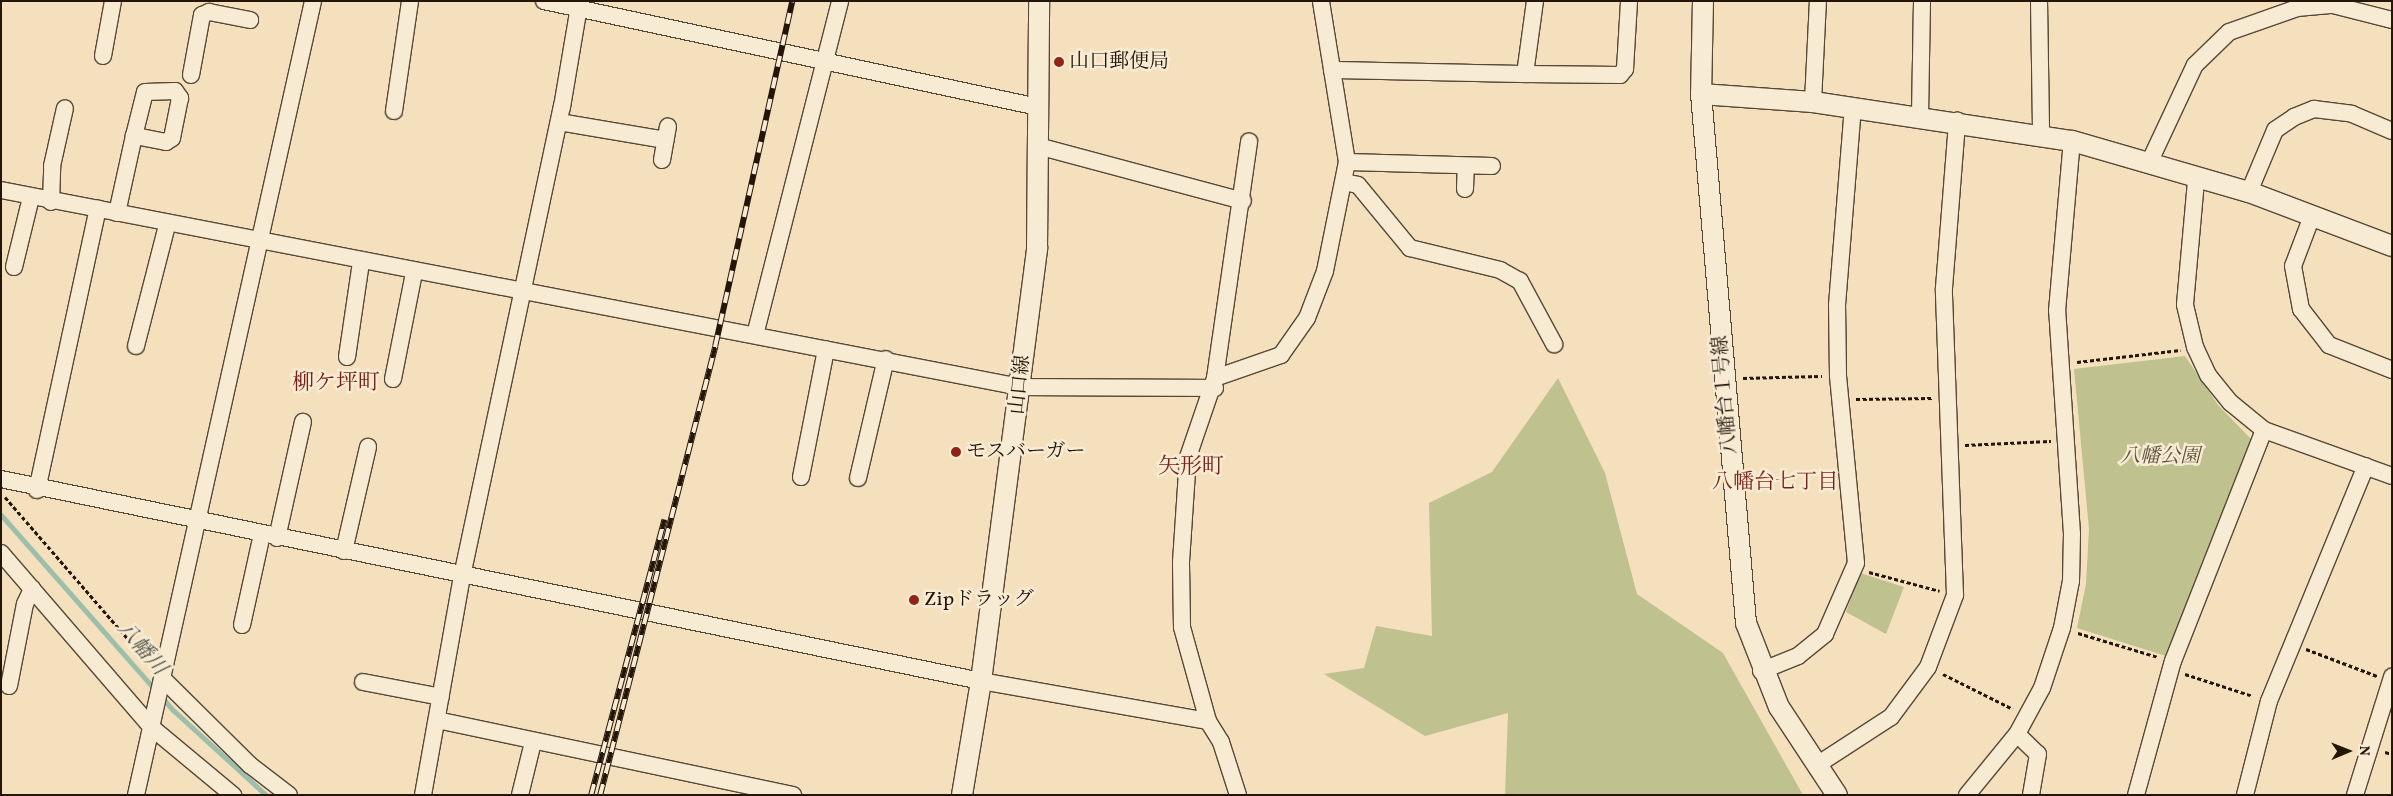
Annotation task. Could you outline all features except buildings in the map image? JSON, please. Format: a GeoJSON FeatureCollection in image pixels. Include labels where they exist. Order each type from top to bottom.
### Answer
{"type":"FeatureCollection","features":[{"type":"Feature","properties":{"kind":"street"},"geometry":{"type":"LineString","coordinates":[[103,56],[113,1]]}},
{"type":"Feature","properties":{"kind":"street"},"geometry":{"type":"LineString","coordinates":[[136,795],[195,520],[312,1]]}},
{"type":"Feature","properties":{"kind":"street"},"geometry":{"type":"LineString","coordinates":[[394,111],[410,1]]}},
{"type":"Feature","properties":{"kind":"street"},"geometry":{"type":"LineString","coordinates":[[544,1],[579,5],[824,64],[1038,107]]}},
{"type":"Feature","properties":{"kind":"street"},"geometry":{"type":"LineString","coordinates":[[755,335],[840,1]]}},
{"type":"Feature","properties":{"kind":"street","name":"山口線"},"geometry":{"type":"LineString","coordinates":[[962,795],[981,681],[1037,248],[1040,1]]}},
{"type":"Feature","properties":{"kind":"street"},"geometry":{"type":"LineString","coordinates":[[1,190],[51,202],[98,209],[167,225],[259,240],[414,273],[886,359],[1020,387],[1215,383],[1281,355],[1292,343],[1326,272],[1348,162],[1321,1]]}},
{"type":"Feature","properties":{"kind":"street"},"geometry":{"type":"LineString","coordinates":[[1525,74],[1535,1]]}},
{"type":"Feature","properties":{"kind":"street"},"geometry":{"type":"LineString","coordinates":[[1332,70],[1620,75],[1625,69],[1629,1]]}},
{"type":"Feature","properties":{"kind":"street","name":"八幡台１号線"},"geometry":{"type":"LineString","coordinates":[[1703,1],[1701,94],[1745,614],[1761,671],[1837,795]]}},
{"type":"Feature","properties":{"kind":"street"},"geometry":{"type":"LineString","coordinates":[[1813,102],[1818,1]]}},
{"type":"Feature","properties":{"kind":"street"},"geometry":{"type":"LineString","coordinates":[[1920,116],[1922,1]]}},
{"type":"Feature","properties":{"kind":"street"},"geometry":{"type":"LineString","coordinates":[[2039,1],[2041,135]]}},
{"type":"Feature","properties":{"kind":"street"},"geometry":{"type":"LineString","coordinates":[[423,795],[462,576],[521,292],[559,122],[579,5]]}},
{"type":"Feature","properties":{"kind":"street"},"geometry":{"type":"LineString","coordinates":[[2149,163],[2195,65],[2229,32],[2297,8],[2333,5],[2392,20]]}},
{"type":"Feature","properties":{"kind":"street"},"geometry":{"type":"LineString","coordinates":[[192,75],[202,15],[210,6],[250,20]]}},
{"type":"Feature","properties":{"kind":"street"},"geometry":{"type":"LineString","coordinates":[[1701,94],[1813,102],[1957,121],[2041,135],[2149,163],[2196,181],[2249,192],[2392,246]]}},
{"type":"Feature","properties":{"kind":"street"},"geometry":{"type":"LineString","coordinates":[[51,202],[52,166],[65,108]]}},
{"type":"Feature","properties":{"kind":"street"},"geometry":{"type":"LineString","coordinates":[[1761,671],[1798,656],[1825,634],[1854,568],[1838,375],[1839,240],[1853,108]]}},
{"type":"Feature","properties":{"kind":"street"},"geometry":{"type":"LineString","coordinates":[[2249,192],[2275,130],[2294,117],[2314,110],[2352,114],[2392,131]]}},
{"type":"Feature","properties":{"kind":"street"},"geometry":{"type":"LineString","coordinates":[[1817,765],[1891,717],[1928,667],[1955,595],[1944,288],[1957,121]]}},
{"type":"Feature","properties":{"kind":"street"},"geometry":{"type":"LineString","coordinates":[[559,122],[666,134],[662,160]]}},
{"type":"Feature","properties":{"kind":"street"},"geometry":{"type":"LineString","coordinates":[[118,213],[134,136]]}},
{"type":"Feature","properties":{"kind":"street"},"geometry":{"type":"LineString","coordinates":[[1238,795],[1221,742],[1208,721],[1182,627],[1181,562],[1191,440],[1215,383],[1243,201],[1249,141]]}},
{"type":"Feature","properties":{"kind":"street"},"geometry":{"type":"LineString","coordinates":[[1968,795],[2017,734],[2027,716],[2062,628],[2072,534],[2064,440],[2057,311],[2072,142]]}},
{"type":"Feature","properties":{"kind":"street"},"geometry":{"type":"LineString","coordinates":[[1038,146],[1243,201]]}},
{"type":"Feature","properties":{"kind":"street"},"geometry":{"type":"LineString","coordinates":[[1348,162],[1492,166]]}},
{"type":"Feature","properties":{"kind":"street"},"geometry":{"type":"LineString","coordinates":[[1464,189],[1466,166]]}},
{"type":"Feature","properties":{"kind":"street"},"geometry":{"type":"LineString","coordinates":[[2196,181],[2186,305],[2195,347],[2218,389],[2264,430],[2392,476]]}},
{"type":"Feature","properties":{"kind":"street"},"geometry":{"type":"LineString","coordinates":[[1344,182],[1358,185],[1410,248],[1500,270],[1520,280],[1554,344]]}},
{"type":"Feature","properties":{"kind":"street"},"geometry":{"type":"LineString","coordinates":[[14,267],[32,197]]}},
{"type":"Feature","properties":{"kind":"street"},"geometry":{"type":"LineString","coordinates":[[37,490],[98,209]]}},
{"type":"Feature","properties":{"kind":"street"},"geometry":{"type":"LineString","coordinates":[[2312,216],[2293,266],[2301,309],[2329,345],[2392,370]]}},
{"type":"Feature","properties":{"kind":"street"},"geometry":{"type":"LineString","coordinates":[[136,346],[167,225]]}},
{"type":"Feature","properties":{"kind":"street"},"geometry":{"type":"LineString","coordinates":[[346,357],[362,262]]}},
{"type":"Feature","properties":{"kind":"street"},"geometry":{"type":"LineString","coordinates":[[393,379],[414,273]]}},
{"type":"Feature","properties":{"kind":"street"},"geometry":{"type":"LineString","coordinates":[[801,477],[811,461],[826,349]]}},
{"type":"Feature","properties":{"kind":"street"},"geometry":{"type":"LineString","coordinates":[[858,478],[868,462],[886,359]]}},
{"type":"Feature","properties":{"kind":"street"},"geometry":{"type":"LineString","coordinates":[[242,625],[303,422]]}},
{"type":"Feature","properties":{"kind":"street"},"geometry":{"type":"LineString","coordinates":[[2136,795],[2172,665],[2264,430]]}},
{"type":"Feature","properties":{"kind":"street"},"geometry":{"type":"LineString","coordinates":[[344,551],[368,447]]}},
{"type":"Feature","properties":{"kind":"street"},"geometry":{"type":"LineString","coordinates":[[2245,795],[2269,701],[2366,466]]}},
{"type":"Feature","properties":{"kind":"street"},"geometry":{"type":"LineString","coordinates":[[3,480],[37,490],[195,520],[981,681],[1208,721]]}},
{"type":"Feature","properties":{"kind":"street"},"geometry":{"type":"LineString","coordinates":[[1,553],[151,727],[233,795]]}},
{"type":"Feature","properties":{"kind":"street"},"geometry":{"type":"LineString","coordinates":[[9,686],[25,604],[32,589]]}},
{"type":"Feature","properties":{"kind":"street"},"geometry":{"type":"LineString","coordinates":[[2355,795],[2391,679]]}},
{"type":"Feature","properties":{"kind":"street"},"geometry":{"type":"LineString","coordinates":[[363,682],[441,697]]}},
{"type":"Feature","properties":{"kind":"street"},"geometry":{"type":"LineString","coordinates":[[160,683],[250,765],[288,795]]}},
{"type":"Feature","properties":{"kind":"street"},"geometry":{"type":"LineString","coordinates":[[436,720],[533,742],[793,795]]}},
{"type":"Feature","properties":{"kind":"street"},"geometry":{"type":"LineString","coordinates":[[2017,734],[2038,754],[2031,795]]}},
{"type":"Feature","properties":{"kind":"street"},"geometry":{"type":"LineString","coordinates":[[520,795],[533,742]]}},
{"type":"Feature","properties":{"kind":"path"},"geometry":{"type":"LineString","coordinates":[[2059,363],[2128,359],[2195,347]]}},
{"type":"Feature","properties":{"kind":"path"},"geometry":{"type":"LineString","coordinates":[[1725,378],[1838,375]]}},
{"type":"Feature","properties":{"kind":"path"},"geometry":{"type":"LineString","coordinates":[[1841,399],[1948,398]]}},
{"type":"Feature","properties":{"kind":"path"},"geometry":{"type":"LineString","coordinates":[[1950,446],[2064,440]]}},
{"type":"Feature","properties":{"kind":"path"},"geometry":{"type":"LineString","coordinates":[[3,480],[5,497],[160,683]]}},
{"type":"Feature","properties":{"kind":"path"},"geometry":{"type":"LineString","coordinates":[[1854,568],[1955,595]]}},
{"type":"Feature","properties":{"kind":"path"},"geometry":{"type":"LineString","coordinates":[[2062,628],[2172,665],[2269,701]]}},
{"type":"Feature","properties":{"kind":"path"},"geometry":{"type":"LineString","coordinates":[[2291,644],[2391,679]]}},
{"type":"Feature","properties":{"kind":"path"},"geometry":{"type":"LineString","coordinates":[[1928,667],[2027,716]]}},
{"type":"Feature","properties":{"kind":"green space","name":"八幡公園"},"geometry":{"type":"Polygon","coordinates":[[[2185,356],[2218,405],[2251,439],[2166,656],[2077,628],[2086,584],[2089,529],[2074,369],[2185,356]]]}},
{"type":"Feature","properties":{"kind":"green space"},"geometry":{"type":"Polygon","coordinates":[[[1558,378],[1605,473],[1637,594],[1723,653],[1803,795],[1505,795],[1508,713],[1425,736],[1324,674],[1364,668],[1376,626],[1432,636],[1429,503],[1492,472],[1558,378]]]}},
{"type":"Feature","properties":{"kind":"green space"},"geometry":{"type":"Polygon","coordinates":[[[1860,573],[1904,587],[1886,634],[1846,612],[1860,573]]]}},
{"type":"Feature","properties":{"kind":"waterway","name":"八幡川"},"geometry":{"type":"LineString","coordinates":[[1,515],[174,711],[266,795]]}},
{"type":"Feature","properties":{"kind":"railway"},"geometry":{"type":"LineString","coordinates":[[600,795],[715,346],[792,1]]}},
{"type":"Feature","properties":{"kind":"railway"},"geometry":{"type":"LineString","coordinates":[[591,795],[664,520]]}},
{"type":"Feature","properties":{"kind":"place","name":"山口郵便局"},"geometry":{"type":"Point","coordinates":[1059,62]}},
{"type":"Feature","properties":{"kind":"place","name":"モスバーガー"},"geometry":{"type":"Point","coordinates":[956,452]}},
{"type":"Feature","properties":{"kind":"place","name":"Zipドラッグ"},"geometry":{"type":"Point","coordinates":[914,600]}},
{"type":"Feature","properties":{"kind":"district","name":"柳ケ坪町"},"geometry":{"type":"Point","coordinates":[336,384]}},
{"type":"Feature","properties":{"kind":"district","name":"矢形町"},"geometry":{"type":"Point","coordinates":[1191,468]}},
{"type":"Feature","properties":{"kind":"district","name":"八幡台七丁目"},"geometry":{"type":"Point","coordinates":[1775,483]}}]}
